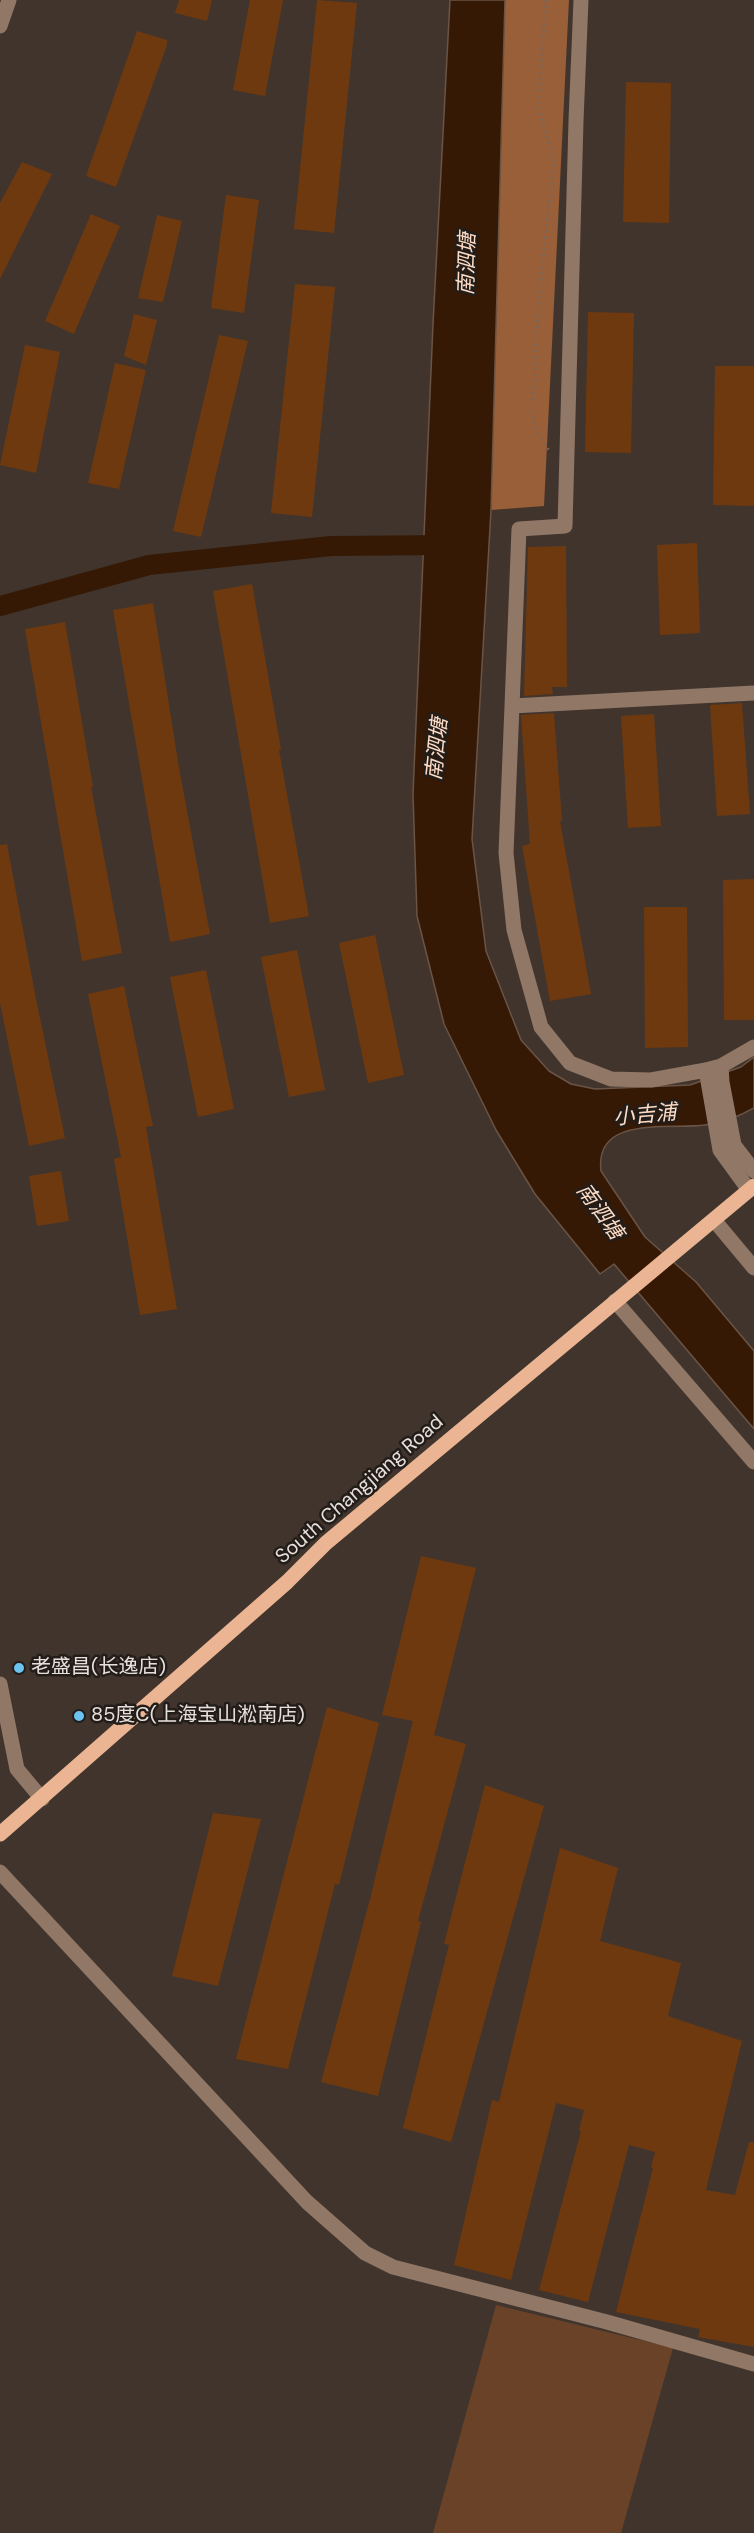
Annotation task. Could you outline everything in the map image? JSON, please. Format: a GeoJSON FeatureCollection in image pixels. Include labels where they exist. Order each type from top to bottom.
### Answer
{"type":"FeatureCollection","features":[{"type":"Feature","properties":{"kind":"main road","name":"South Changjiang Road"},"geometry":{"type":"LineString","coordinates":[[0,1834],[287,1582],[326,1543],[752,1188]]}},
{"type":"Feature","properties":{"kind":"street"},"geometry":{"type":"LineString","coordinates":[[0,26],[9,0]]}},
{"type":"Feature","properties":{"kind":"street"},"geometry":{"type":"LineString","coordinates":[[581,0],[575,133],[565,526],[519,529],[506,853],[514,930],[541,1026],[570,1063],[611,1079],[712,1079]]}},
{"type":"Feature","properties":{"kind":"street"},"geometry":{"type":"LineString","coordinates":[[512,706],[754,693]]}},
{"type":"Feature","properties":{"kind":"street"},"geometry":{"type":"LineString","coordinates":[[752,1188],[720,1150],[725,1140],[712,1079],[721,1066],[754,1047]]}},
{"type":"Feature","properties":{"kind":"street"},"geometry":{"type":"LineString","coordinates":[[725,1140],[734,1145],[754,1171]]}},
{"type":"Feature","properties":{"kind":"street"},"geometry":{"type":"LineString","coordinates":[[709,1224],[754,1268]]}},
{"type":"Feature","properties":{"kind":"street"},"geometry":{"type":"LineString","coordinates":[[615,1301],[754,1462]]}},
{"type":"Feature","properties":{"kind":"street"},"geometry":{"type":"LineString","coordinates":[[0,1684],[16,1769],[42,1799]]}},
{"type":"Feature","properties":{"kind":"street"},"geometry":{"type":"LineString","coordinates":[[0,1872],[307,2202],[365,2253],[393,2267],[607,2322],[754,2364]]}},
{"type":"Feature","properties":{"kind":"path"},"geometry":{"type":"LineString","coordinates":[[546,0],[538,108],[554,159],[539,298],[532,414],[539,437],[566,473]]}},
{"type":"Feature","properties":{"kind":"shaded area"},"geometry":{"type":"Polygon","coordinates":[[[505,0],[569,0],[544,506],[491,510],[505,0]]]}},
{"type":"Feature","properties":{"kind":"shaded area"},"geometry":{"type":"Polygon","coordinates":[[[496,2305],[673,2348],[621,2533],[433,2533],[496,2305]]]}},
{"type":"Feature","properties":{"kind":"water"},"geometry":{"type":"Polygon","coordinates":[[[450,0],[505,0],[491,510],[472,839],[486,951],[521,1040],[549,1071],[571,1084],[595,1089],[690,1085],[741,1067],[754,1057],[754,1108],[730,1119],[711,1124],[638,1128],[622,1133],[610,1140],[602,1153],[601,1171],[645,1237],[696,1282],[754,1351],[754,1429],[614,1264],[600,1274],[535,1194],[496,1130],[444,1024],[417,916],[413,794],[433,324],[450,0]]]}},
{"type":"Feature","properties":{"kind":"building"},"geometry":{"type":"Polygon","coordinates":[[[179,0],[212,0],[207,21],[175,13],[179,0]]]}},
{"type":"Feature","properties":{"kind":"building"},"geometry":{"type":"Polygon","coordinates":[[[250,0],[283,0],[265,96],[233,90],[250,0]]]}},
{"type":"Feature","properties":{"kind":"building"},"geometry":{"type":"Polygon","coordinates":[[[317,0],[357,3],[334,233],[294,229],[317,0]]]}},
{"type":"Feature","properties":{"kind":"building"},"geometry":{"type":"Polygon","coordinates":[[[137,31],[167,40],[167,45],[116,187],[86,176],[137,31]]]}},
{"type":"Feature","properties":{"kind":"building"},"geometry":{"type":"Polygon","coordinates":[[[626,82],[671,83],[669,223],[623,222],[626,82]]]}},
{"type":"Feature","properties":{"kind":"building"},"geometry":{"type":"Polygon","coordinates":[[[22,162],[52,174],[0,279],[0,203],[22,162]]]}},
{"type":"Feature","properties":{"kind":"building"},"geometry":{"type":"Polygon","coordinates":[[[226,195],[259,200],[244,313],[211,308],[226,195]]]}},
{"type":"Feature","properties":{"kind":"building"},"geometry":{"type":"Polygon","coordinates":[[[91,214],[120,226],[74,334],[45,321],[91,214]]]}},
{"type":"Feature","properties":{"kind":"building"},"geometry":{"type":"Polygon","coordinates":[[[157,215],[182,221],[163,302],[138,298],[157,215]]]}},
{"type":"Feature","properties":{"kind":"building"},"geometry":{"type":"Polygon","coordinates":[[[295,284],[335,287],[312,517],[271,513],[295,284]]]}},
{"type":"Feature","properties":{"kind":"building"},"geometry":{"type":"Polygon","coordinates":[[[588,312],[634,313],[631,453],[585,452],[588,312]]]}},
{"type":"Feature","properties":{"kind":"building"},"geometry":{"type":"Polygon","coordinates":[[[134,314],[157,320],[146,365],[124,356],[134,314]]]}},
{"type":"Feature","properties":{"kind":"building"},"geometry":{"type":"Polygon","coordinates":[[[219,335],[248,341],[201,537],[173,531],[219,335]]]}},
{"type":"Feature","properties":{"kind":"building"},"geometry":{"type":"Polygon","coordinates":[[[25,345],[60,352],[36,473],[0,465],[25,345]]]}},
{"type":"Feature","properties":{"kind":"building"},"geometry":{"type":"Polygon","coordinates":[[[115,363],[146,370],[119,489],[88,483],[115,363]]]}},
{"type":"Feature","properties":{"kind":"building"},"geometry":{"type":"Polygon","coordinates":[[[715,366],[754,366],[754,506],[713,505],[715,366]]]}},
{"type":"Feature","properties":{"kind":"building"},"geometry":{"type":"Polygon","coordinates":[[[697,543],[700,633],[660,635],[657,545],[697,543]]]}},
{"type":"Feature","properties":{"kind":"building"},"geometry":{"type":"Polygon","coordinates":[[[566,546],[567,687],[552,687],[553,694],[524,696],[528,547],[566,546]]]}},
{"type":"Feature","properties":{"kind":"building"},"geometry":{"type":"Polygon","coordinates":[[[252,584],[309,916],[270,923],[213,591],[252,584]]]}},
{"type":"Feature","properties":{"kind":"building"},"geometry":{"type":"Polygon","coordinates":[[[153,603],[179,768],[210,934],[170,942],[113,610],[153,603]]]}},
{"type":"Feature","properties":{"kind":"building"},"geometry":{"type":"Polygon","coordinates":[[[65,622],[93,787],[91,787],[122,953],[82,961],[25,629],[65,622]]]}},
{"type":"Feature","properties":{"kind":"building"},"geometry":{"type":"Polygon","coordinates":[[[742,703],[750,814],[717,816],[710,705],[742,703]]]}},
{"type":"Feature","properties":{"kind":"building"},"geometry":{"type":"Polygon","coordinates":[[[554,713],[562,821],[560,821],[591,994],[550,1001],[522,846],[530,844],[521,715],[554,713]]]}},
{"type":"Feature","properties":{"kind":"building"},"geometry":{"type":"Polygon","coordinates":[[[654,714],[661,826],[628,828],[621,716],[654,714]]]}},
{"type":"Feature","properties":{"kind":"building"},"geometry":{"type":"Polygon","coordinates":[[[7,844],[65,1138],[29,1146],[0,1003],[0,845],[7,844]]]}},
{"type":"Feature","properties":{"kind":"building"},"geometry":{"type":"Polygon","coordinates":[[[754,879],[754,1020],[724,1020],[723,880],[754,879]]]}},
{"type":"Feature","properties":{"kind":"building"},"geometry":{"type":"Polygon","coordinates":[[[644,907],[687,907],[688,1047],[645,1048],[644,907]]]}},
{"type":"Feature","properties":{"kind":"building"},"geometry":{"type":"Polygon","coordinates":[[[375,935],[404,1075],[368,1083],[339,943],[375,935]]]}},
{"type":"Feature","properties":{"kind":"building"},"geometry":{"type":"Polygon","coordinates":[[[297,950],[325,1090],[289,1097],[261,957],[297,950]]]}},
{"type":"Feature","properties":{"kind":"building"},"geometry":{"type":"Polygon","coordinates":[[[206,970],[234,1109],[198,1117],[170,977],[206,970]]]}},
{"type":"Feature","properties":{"kind":"building"},"geometry":{"type":"Polygon","coordinates":[[[124,986],[153,1126],[146,1127],[177,1309],[140,1315],[114,1159],[121,1157],[88,994],[124,986]]]}},
{"type":"Feature","properties":{"kind":"building"},"geometry":{"type":"Polygon","coordinates":[[[61,1171],[69,1221],[37,1226],[29,1176],[61,1171]]]}},
{"type":"Feature","properties":{"kind":"building"},"geometry":{"type":"Polygon","coordinates":[[[421,1556],[476,1568],[434,1735],[466,1744],[418,1921],[421,1922],[378,2096],[321,2082],[370,1899],[413,1721],[382,1715],[421,1556]]]}},
{"type":"Feature","properties":{"kind":"building"},"geometry":{"type":"Polygon","coordinates":[[[327,1707],[379,1723],[339,1885],[335,1884],[288,2069],[236,2059],[327,1707]]]}},
{"type":"Feature","properties":{"kind":"building"},"geometry":{"type":"Polygon","coordinates":[[[485,1785],[544,1806],[451,2142],[403,2128],[449,1945],[444,1944],[485,1785]]]}},
{"type":"Feature","properties":{"kind":"building"},"geometry":{"type":"Polygon","coordinates":[[[213,1813],[261,1819],[218,1986],[172,1976],[213,1813]]]}},
{"type":"Feature","properties":{"kind":"building"},"geometry":{"type":"Polygon","coordinates":[[[560,1848],[618,1868],[600,1941],[681,1963],[668,2016],[742,2041],[706,2190],[735,2195],[749,2142],[754,2142],[754,2347],[698,2337],[700,2329],[616,2312],[653,2168],[651,2167],[655,2152],[629,2145],[588,2302],[539,2290],[581,2131],[579,2130],[584,2110],[556,2103],[511,2280],[454,2265],[492,2100],[499,2102],[560,1848]]]}},
{"type":"Feature","properties":{"kind":"waterway"},"geometry":{"type":"LineString","coordinates":[[0,606],[149,565],[331,546],[448,545]]}},
{"type":"Feature","properties":{"kind":"place","name":"老盛昌(长逸店)"},"geometry":{"type":"Point","coordinates":[19,1668]}},
{"type":"Feature","properties":{"kind":"place","name":"85度C(上海宝山淞南店)"},"geometry":{"type":"Point","coordinates":[79,1716]}},
{"type":"Feature","properties":{"kind":"water label","name":"南泗塘"},"geometry":{"type":"Point","coordinates":[468,264]}},
{"type":"Feature","properties":{"kind":"water label","name":"南泗塘"},"geometry":{"type":"Point","coordinates":[438,749]}},
{"type":"Feature","properties":{"kind":"water label","name":"小吉浦"},"geometry":{"type":"Point","coordinates":[645,1116]}},
{"type":"Feature","properties":{"kind":"water label","name":"南泗塘"},"geometry":{"type":"Point","coordinates":[599,1212]}}]}
